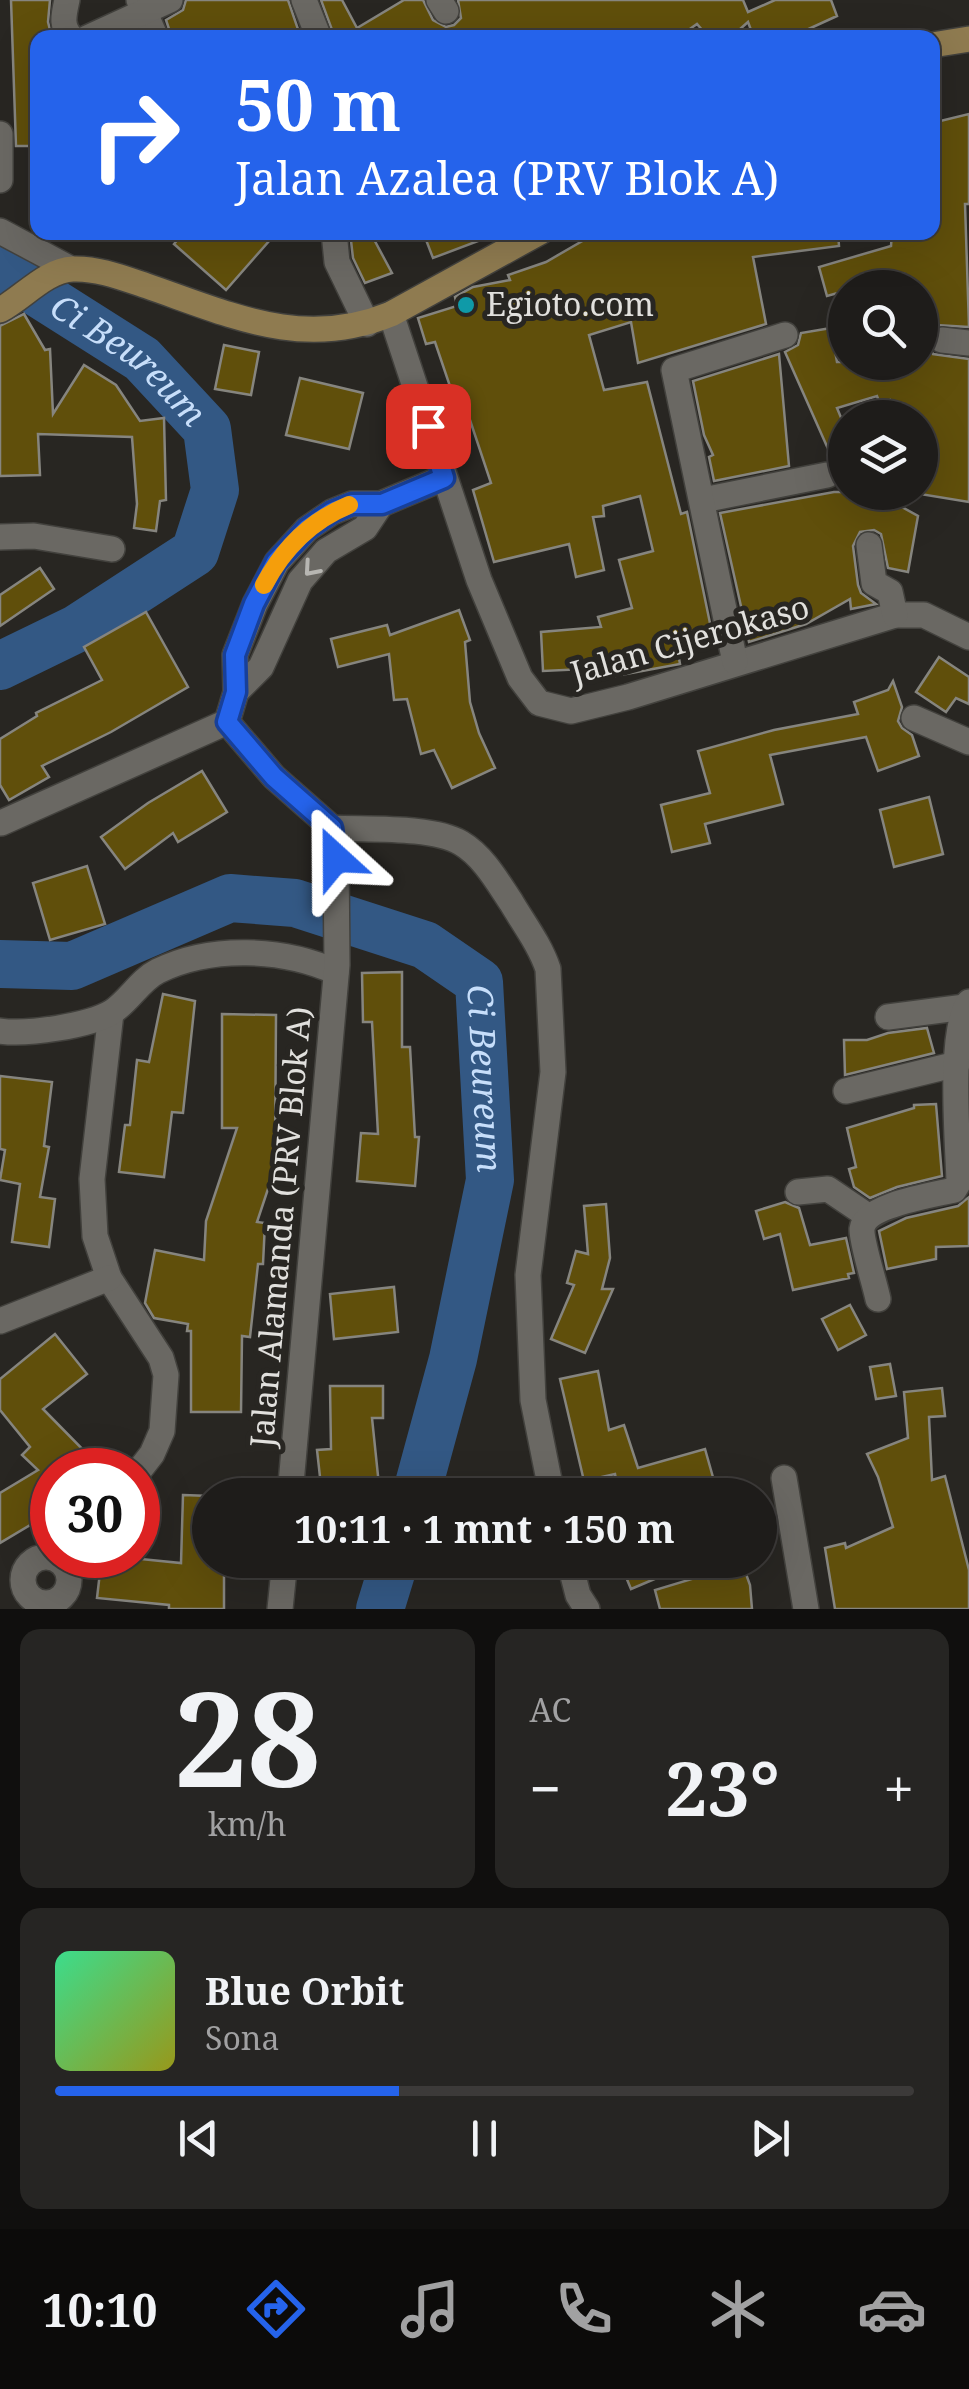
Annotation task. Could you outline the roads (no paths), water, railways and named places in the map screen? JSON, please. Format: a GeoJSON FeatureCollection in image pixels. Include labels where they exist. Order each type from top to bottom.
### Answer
{"type":"FeatureCollection","features":[{"type":"Feature","properties":{"kind":"main road"},"geometry":{"type":"LineString","coordinates":[[940,43],[969,39]]}},
{"type":"Feature","properties":{"kind":"main road"},"geometry":{"type":"LineString","coordinates":[[3,308],[44,280],[70,268],[107,272],[264,326],[328,330],[379,319],[525,240]]}},
{"type":"Feature","properties":{"kind":"street"},"geometry":{"type":"LineString","coordinates":[[67,0],[63,19],[68,30]]}},
{"type":"Feature","properties":{"kind":"street"},"geometry":{"type":"LineString","coordinates":[[100,30],[141,6],[170,0]]}},
{"type":"Feature","properties":{"kind":"street"},"geometry":{"type":"LineString","coordinates":[[304,0],[316,30]]}},
{"type":"Feature","properties":{"kind":"street"},"geometry":{"type":"LineString","coordinates":[[141,6],[152,30]]}},
{"type":"Feature","properties":{"kind":"street"},"geometry":{"type":"LineString","coordinates":[[0,134],[0,180]]}},
{"type":"Feature","properties":{"kind":"street"},"geometry":{"type":"LineString","coordinates":[[0,230],[70,268]]}},
{"type":"Feature","properties":{"kind":"street","name":"Jalan Cijerokaso"},"geometry":{"type":"LineString","coordinates":[[335,240],[337,262],[379,319],[444,478],[505,646],[520,678],[540,704],[571,710],[628,697],[896,615],[924,615],[969,637]]}},
{"type":"Feature","properties":{"kind":"street"},"geometry":{"type":"LineString","coordinates":[[735,662],[674,370],[785,335]]}},
{"type":"Feature","properties":{"kind":"street"},"geometry":{"type":"LineString","coordinates":[[942,340],[969,343]]}},
{"type":"Feature","properties":{"kind":"street"},"geometry":{"type":"LineString","coordinates":[[704,500],[827,475]]}},
{"type":"Feature","properties":{"kind":"street"},"geometry":{"type":"LineString","coordinates":[[1,824],[227,722],[236,692],[235,655],[254,604],[276,562],[307,529],[332,512],[352,504],[382,504],[444,478]]}},
{"type":"Feature","properties":{"kind":"street"},"geometry":{"type":"LineString","coordinates":[[0,537],[34,536],[112,549]]}},
{"type":"Feature","properties":{"kind":"street"},"geometry":{"type":"LineString","coordinates":[[869,544],[874,582],[890,592],[896,615]]}},
{"type":"Feature","properties":{"kind":"street"},"geometry":{"type":"LineString","coordinates":[[914,718],[969,742]]}},
{"type":"Feature","properties":{"kind":"street"},"geometry":{"type":"LineString","coordinates":[[227,722],[274,777],[332,828],[443,835],[462,844],[490,872],[543,954],[548,969],[553,1072],[528,1274],[533,1400],[549,1478]]}},
{"type":"Feature","properties":{"kind":"street","name":"Jalan Alamanda (PRV Blok A)"},"geometry":{"type":"LineString","coordinates":[[292,1478],[337,969],[332,828]]}},
{"type":"Feature","properties":{"kind":"street"},"geometry":{"type":"LineString","coordinates":[[0,1031],[20,1034],[51,1029],[111,1012],[153,973],[182,961],[254,952],[309,960],[337,969]]}},
{"type":"Feature","properties":{"kind":"street"},"geometry":{"type":"LineString","coordinates":[[878,1299],[862,1228],[868,1216],[881,1208],[957,1187],[957,1064],[967,1005],[888,1017]]}},
{"type":"Feature","properties":{"kind":"street"},"geometry":{"type":"LineString","coordinates":[[111,1012],[92,1179],[95,1236],[109,1278],[161,1358],[166,1375],[162,1431],[155,1448]]}},
{"type":"Feature","properties":{"kind":"street"},"geometry":{"type":"LineString","coordinates":[[846,1091],[957,1064]]}},
{"type":"Feature","properties":{"kind":"street"},"geometry":{"type":"LineString","coordinates":[[798,1192],[828,1189],[868,1216]]}},
{"type":"Feature","properties":{"kind":"street"},"geometry":{"type":"LineString","coordinates":[[0,1321],[109,1278]]}},
{"type":"Feature","properties":{"kind":"street"},"geometry":{"type":"LineString","coordinates":[[784,1478],[806,1609]]}},
{"type":"Feature","properties":{"kind":"street"},"geometry":{"type":"LineString","coordinates":[[30,1565],[23,1578],[24,1589],[39,1602],[66,1604],[67,1578]]}},
{"type":"Feature","properties":{"kind":"street"},"geometry":{"type":"LineString","coordinates":[[280,1609],[283,1578]]}},
{"type":"Feature","properties":{"kind":"street"},"geometry":{"type":"LineString","coordinates":[[574,1578],[586,1609]]}},
{"type":"Feature","properties":{"kind":"waterway","name":"Ci Beureum"},"geometry":{"type":"LineString","coordinates":[[0,269],[142,359],[207,429],[215,490],[195,552],[78,628],[0,666]]}},
{"type":"Feature","properties":{"kind":"waterway","name":"Ci Beureum"},"geometry":{"type":"LineString","coordinates":[[0,964],[72,966],[230,898],[295,903],[425,945],[479,982],[490,1180],[453,1359],[421,1478]]}},
{"type":"Feature","properties":{"kind":"waterway","name":"Ci Beureum"},"geometry":{"type":"LineString","coordinates":[[380,1609],[389,1578]]}},
{"type":"Feature","properties":{"kind":"place","name":"Egioto.com"},"geometry":{"type":"Point","coordinates":[466,305]}}]}
